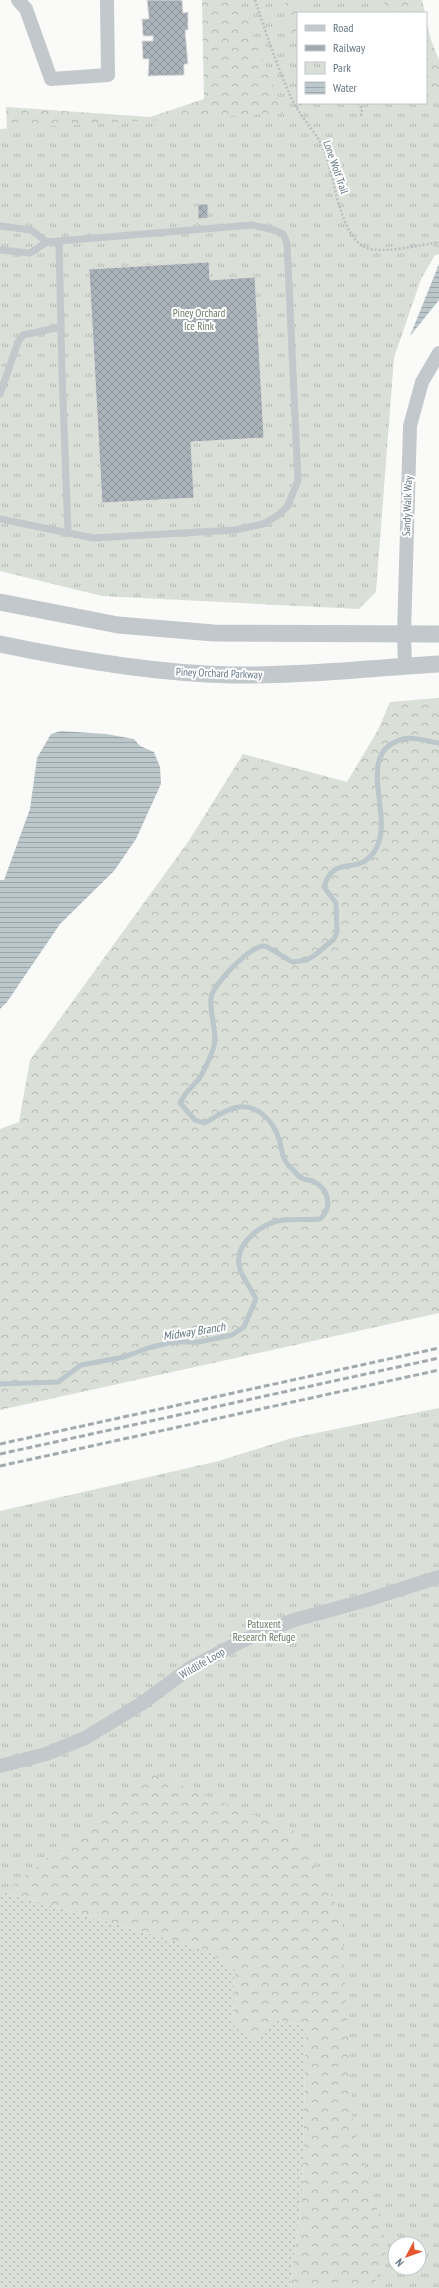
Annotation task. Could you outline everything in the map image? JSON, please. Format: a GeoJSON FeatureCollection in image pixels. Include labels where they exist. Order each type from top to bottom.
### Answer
{"type":"FeatureCollection","features":[{"type":"Feature","properties":{"kind":"street"},"geometry":{"type":"LineString","coordinates":[[18,0],[26,9],[51,78],[108,76],[107,0]]}},
{"type":"Feature","properties":{"kind":"street","name":"Sandy Walk Way"},"geometry":{"type":"LineString","coordinates":[[405,666],[404,634],[410,426],[422,382],[439,353]]}},
{"type":"Feature","properties":{"kind":"street"},"geometry":{"type":"LineString","coordinates":[[0,602],[118,625],[214,633],[439,634]]}},
{"type":"Feature","properties":{"kind":"street","name":"Piney Orchard Parkway"},"geometry":{"type":"LineString","coordinates":[[0,644],[63,658],[160,670],[230,675],[305,674],[439,664]]}},
{"type":"Feature","properties":{"kind":"street","name":"Wildlife Loop"},"geometry":{"type":"LineString","coordinates":[[0,1766],[46,1754],[85,1738],[141,1704],[190,1668],[244,1640],[294,1620],[367,1600],[439,1577]]}},
{"type":"Feature","properties":{"kind":"lane"},"geometry":{"type":"LineString","coordinates":[[0,250],[30,253],[48,242],[252,225],[274,230],[283,234],[286,243],[298,482],[282,512],[263,524],[248,528],[216,532],[93,538],[0,519]]}},
{"type":"Feature","properties":{"kind":"lane"},"geometry":{"type":"LineString","coordinates":[[0,226],[31,230],[48,242]]}},
{"type":"Feature","properties":{"kind":"lane"},"geometry":{"type":"LineString","coordinates":[[60,241],[61,328],[68,532]]}},
{"type":"Feature","properties":{"kind":"lane"},"geometry":{"type":"LineString","coordinates":[[0,394],[18,342],[23,335],[61,328]]}},
{"type":"Feature","properties":{"kind":"path","name":"Lone Wolf Trail"},"geometry":{"type":"LineString","coordinates":[[255,0],[284,82],[296,107],[324,148],[347,229],[357,242],[367,248],[383,249],[439,242]]}},
{"type":"Feature","properties":{"kind":"path"},"geometry":{"type":"LineString","coordinates":[[296,107],[301,104]]}},
{"type":"Feature","properties":{"kind":"path"},"geometry":{"type":"LineString","coordinates":[[359,104],[362,109],[361,116]]}},
{"type":"Feature","properties":{"kind":"green space"},"geometry":{"type":"Polygon","coordinates":[[[202,0],[320,0],[322,12],[297,12],[297,104],[349,104],[10,203],[6,107],[150,117],[204,99],[202,0]]]}},
{"type":"Feature","properties":{"kind":"green space","name":"Piney Orchard Ice Rink"},"geometry":{"type":"Polygon","coordinates":[[[240,0],[285,0],[290,31],[297,44],[297,104],[427,104],[427,78],[439,98],[439,254],[435,255],[421,279],[394,358],[376,592],[359,609],[102,596],[0,571],[0,129],[283,113],[240,0]]]}},
{"type":"Feature","properties":{"kind":"green space"},"geometry":{"type":"Polygon","coordinates":[[[299,0],[382,0],[389,12],[302,12],[299,0]]]}},
{"type":"Feature","properties":{"kind":"green space"},"geometry":{"type":"Polygon","coordinates":[[[373,0],[422,0],[425,12],[373,12],[373,0]]]}},
{"type":"Feature","properties":{"kind":"green space"},"geometry":{"type":"Polygon","coordinates":[[[427,22],[431,40],[439,60],[439,103],[427,86],[427,22]]]}},
{"type":"Feature","properties":{"kind":"green space"},"geometry":{"type":"Polygon","coordinates":[[[439,698],[439,1313],[0,1410],[0,1129],[19,1122],[30,1060],[188,842],[243,754],[347,782],[378,730],[390,702],[439,698]]]}},
{"type":"Feature","properties":{"kind":"green space","name":"Patuxent Research Refuge"},"geometry":{"type":"Polygon","coordinates":[[[439,1408],[439,2288],[373,2288],[387,2250],[387,2276],[427,2276],[427,2236],[387,2236],[387,2244],[353,2126],[341,1913],[296,1832],[153,1774],[0,1896],[0,1511],[219,1461],[292,1438],[439,1408]]]}},
{"type":"Feature","properties":{"kind":"green space"},"geometry":{"type":"Polygon","coordinates":[[[275,1645],[426,2236],[387,2236],[387,2276],[427,2276],[427,2241],[439,2288],[290,2288],[302,2196],[306,2026],[279,2020],[252,2040],[233,2025],[235,1970],[206,1950],[0,1891],[275,1645]]]}},
{"type":"Feature","properties":{"kind":"green space"},"geometry":{"type":"Polygon","coordinates":[[[0,1891],[206,1950],[235,1970],[233,2025],[279,2020],[306,2026],[302,2196],[290,2288],[0,2288],[0,1891]]]}},
{"type":"Feature","properties":{"kind":"water"},"geometry":{"type":"Polygon","coordinates":[[[439,264],[439,300],[410,336],[439,264]]]}},
{"type":"Feature","properties":{"kind":"water"},"geometry":{"type":"Polygon","coordinates":[[[61,731],[106,734],[134,739],[140,746],[154,752],[160,767],[161,784],[136,839],[114,871],[60,924],[7,1002],[0,1009],[0,880],[4,880],[30,809],[37,758],[51,734],[61,731]]]}},
{"type":"Feature","properties":{"kind":"building"},"geometry":{"type":"Polygon","coordinates":[[[147,0],[182,0],[183,13],[188,12],[188,30],[185,30],[188,64],[184,64],[184,75],[148,76],[149,59],[143,59],[142,41],[153,41],[153,36],[143,36],[142,19],[149,19],[147,0]]]}},
{"type":"Feature","properties":{"kind":"building"},"geometry":{"type":"Polygon","coordinates":[[[198,204],[208,204],[208,218],[198,219],[198,204]]]}},
{"type":"Feature","properties":{"kind":"building"},"geometry":{"type":"Polygon","coordinates":[[[209,262],[210,280],[255,277],[264,438],[191,442],[194,498],[102,503],[89,269],[209,262]]]}},
{"type":"Feature","properties":{"kind":"waterway","name":"Midway Branch"},"geometry":{"type":"LineString","coordinates":[[0,1384],[58,1382],[81,1365],[124,1357],[148,1348],[173,1342],[199,1342],[232,1335],[244,1327],[256,1299],[240,1269],[240,1252],[244,1244],[258,1230],[275,1222],[283,1220],[320,1219],[324,1214],[328,1204],[326,1193],[318,1184],[301,1178],[287,1164],[273,1125],[262,1114],[249,1108],[234,1108],[204,1123],[195,1120],[180,1103],[186,1093],[199,1079],[211,1054],[215,1041],[211,998],[218,984],[233,967],[250,952],[258,947],[264,946],[293,962],[307,960],[334,939],[337,932],[336,903],[324,887],[328,877],[334,871],[360,863],[374,852],[380,838],[381,822],[377,772],[380,758],[388,747],[403,739],[407,738],[439,743]]}},
{"type":"Feature","properties":{"kind":"railway"},"geometry":{"type":"LineString","coordinates":[[0,1444],[439,1348]]}},
{"type":"Feature","properties":{"kind":"railway"},"geometry":{"type":"LineString","coordinates":[[0,1454],[439,1358]]}},
{"type":"Feature","properties":{"kind":"railway"},"geometry":{"type":"LineString","coordinates":[[0,1466],[439,1370]]}}]}
